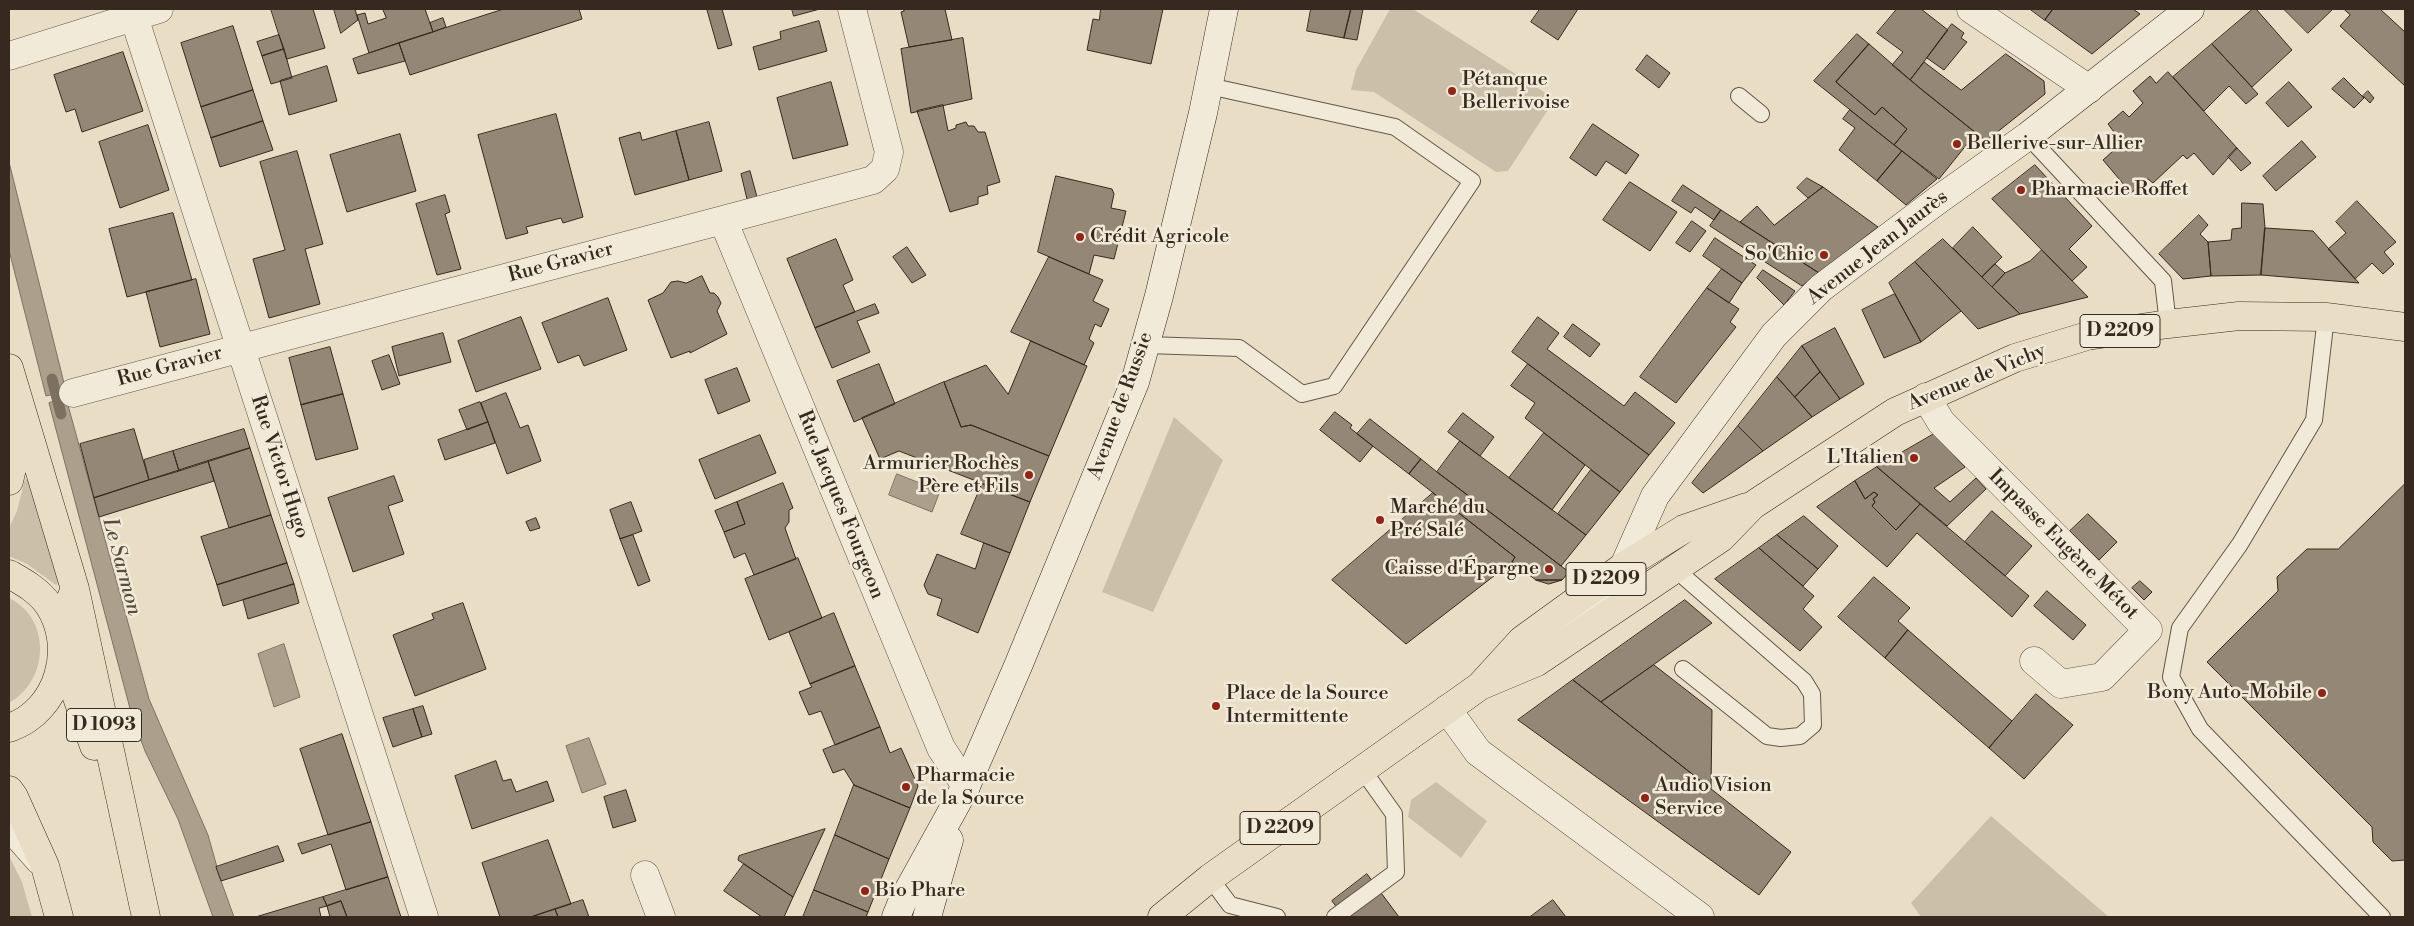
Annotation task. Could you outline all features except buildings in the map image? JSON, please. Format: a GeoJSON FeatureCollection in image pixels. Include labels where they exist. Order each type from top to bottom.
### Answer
{"type":"FeatureCollection","features":[{"type":"Feature","properties":{"kind":"main road","name":"Avenue de Vichy"},"geometry":{"type":"LineString","coordinates":[[1753,505],[1895,412],[2015,358],[2087,336],[2238,316],[2326,318],[2405,327]]}},
{"type":"Feature","properties":{"kind":"main road","name":"D 1093"},"geometry":{"type":"LineString","coordinates":[[9,368],[75,589],[146,917]]}},
{"type":"Feature","properties":{"kind":"main road","name":"D 1093"},"geometry":{"type":"LineString","coordinates":[[9,482],[24,420]]}},
{"type":"Feature","properties":{"kind":"main road","name":"D 2209"},"geometry":{"type":"LineString","coordinates":[[1162,917],[1210,878],[1480,686],[1522,640],[1624,566],[1684,529],[1753,505]]}},
{"type":"Feature","properties":{"kind":"main road","name":"D 2209"},"geometry":{"type":"LineString","coordinates":[[1480,686],[1537,662],[1721,538],[1753,505]]}},
{"type":"Feature","properties":{"kind":"main road"},"geometry":{"type":"LineString","coordinates":[[9,574],[30,586],[48,604],[59,626],[63,656],[56,684],[40,708],[18,725],[9,728]]}},
{"type":"Feature","properties":{"kind":"main road"},"geometry":{"type":"LineString","coordinates":[[59,626],[75,589]]}},
{"type":"Feature","properties":{"kind":"main road","name":"D 1093"},"geometry":{"type":"LineString","coordinates":[[63,656],[134,860]]}},
{"type":"Feature","properties":{"kind":"main road"},"geometry":{"type":"LineString","coordinates":[[9,790],[14,797],[45,866],[59,917]]}},
{"type":"Feature","properties":{"kind":"street"},"geometry":{"type":"LineString","coordinates":[[9,56],[159,9]]}},
{"type":"Feature","properties":{"kind":"street","name":"Rue Gravier"},"geometry":{"type":"LineString","coordinates":[[73,393],[874,180],[885,169],[889,152],[852,9]]}},
{"type":"Feature","properties":{"kind":"street","name":"Avenue de Russie"},"geometry":{"type":"LineString","coordinates":[[896,917],[903,900],[966,786],[1135,382],[1146,345],[1209,86],[1224,9]]}},
{"type":"Feature","properties":{"kind":"street"},"geometry":{"type":"LineString","coordinates":[[1971,9],[2089,89]]}},
{"type":"Feature","properties":{"kind":"street","name":"Avenue Jean Jaurès"},"geometry":{"type":"LineString","coordinates":[[1537,662],[1624,566],[1655,496],[1774,336],[1821,288],[1938,200],[2028,136],[2190,9]]}},
{"type":"Feature","properties":{"kind":"street","name":"Rue Victor Hugo"},"geometry":{"type":"LineString","coordinates":[[134,17],[424,917]]}},
{"type":"Feature","properties":{"kind":"street","name":"Rue Jacques Fourgeon"},"geometry":{"type":"LineString","coordinates":[[723,220],[941,748],[966,786]]}},
{"type":"Feature","properties":{"kind":"street","name":"Impasse Eugène Métot"},"geometry":{"type":"LineString","coordinates":[[1926,397],[1941,422],[2148,630],[2102,677],[2061,684],[2034,661]]}},
{"type":"Feature","properties":{"kind":"street"},"geometry":{"type":"LineString","coordinates":[[1447,710],[1478,752],[1700,917]]}},
{"type":"Feature","properties":{"kind":"street","name":"Avenue de Russie"},"geometry":{"type":"LineString","coordinates":[[927,917],[966,786]]}},
{"type":"Feature","properties":{"kind":"street"},"geometry":{"type":"LineString","coordinates":[[9,826],[45,866]]}},
{"type":"Feature","properties":{"kind":"street"},"geometry":{"type":"LineString","coordinates":[[645,876],[661,917]]}},
{"type":"Feature","properties":{"kind":"lane"},"geometry":{"type":"LineString","coordinates":[[1146,345],[1240,348],[1302,394],[1334,386],[1472,181],[1395,127],[1209,86]]}},
{"type":"Feature","properties":{"kind":"lane"},"geometry":{"type":"LineString","coordinates":[[1739,96],[1761,114]]}},
{"type":"Feature","properties":{"kind":"lane"},"geometry":{"type":"LineString","coordinates":[[2028,136],[2163,281],[2168,324]]}},
{"type":"Feature","properties":{"kind":"lane"},"geometry":{"type":"LineString","coordinates":[[2326,318],[2314,420],[2240,544],[2180,628],[2171,677],[2200,729],[2382,917]]}},
{"type":"Feature","properties":{"kind":"lane"},"geometry":{"type":"LineString","coordinates":[[1675,569],[1804,681],[1812,694],[1813,725],[1800,736],[1781,738],[1767,736],[1684,669]]}},
{"type":"Feature","properties":{"kind":"lane"},"geometry":{"type":"LineString","coordinates":[[1335,917],[1396,872],[1394,814],[1362,770]]}},
{"type":"Feature","properties":{"kind":"lane"},"geometry":{"type":"LineString","coordinates":[[1210,878],[1230,905],[1277,917]]}},
{"type":"Feature","properties":{"kind":"shaded area","name":"Pétanque Bellerivoise"},"geometry":{"type":"Polygon","coordinates":[[[1390,9],[1413,9],[1555,99],[1508,171],[1496,172],[1374,92],[1351,90],[1356,70],[1390,9]]]}},
{"type":"Feature","properties":{"kind":"shaded area"},"geometry":{"type":"Polygon","coordinates":[[[9,162],[66,391],[46,396],[9,250],[9,162]]]}},
{"type":"Feature","properties":{"kind":"shaded area"},"geometry":{"type":"Polygon","coordinates":[[[66,398],[149,699],[208,835],[221,881],[234,917],[213,917],[178,819],[145,751],[132,716],[49,403],[66,398]]]}},
{"type":"Feature","properties":{"kind":"shaded area"},"geometry":{"type":"Polygon","coordinates":[[[1174,417],[1223,460],[1153,612],[1102,592],[1174,417]]]}},
{"type":"Feature","properties":{"kind":"shaded area"},"geometry":{"type":"Polygon","coordinates":[[[897,474],[940,491],[932,512],[889,495],[897,474]]]}},
{"type":"Feature","properties":{"kind":"shaded area"},"geometry":{"type":"Polygon","coordinates":[[[25,479],[34,480],[62,580],[56,585],[27,564],[9,556],[9,528],[17,511],[25,479]]]}},
{"type":"Feature","properties":{"kind":"shaded area"},"geometry":{"type":"Polygon","coordinates":[[[9,598],[23,608],[33,620],[40,650],[38,666],[32,680],[22,693],[9,703],[9,598]]]}},
{"type":"Feature","properties":{"kind":"shaded area"},"geometry":{"type":"Polygon","coordinates":[[[284,644],[300,697],[274,707],[258,654],[284,644]]]}},
{"type":"Feature","properties":{"kind":"shaded area"},"geometry":{"type":"Polygon","coordinates":[[[589,738],[606,784],[582,793],[566,746],[589,738]]]}},
{"type":"Feature","properties":{"kind":"shaded area"},"geometry":{"type":"Polygon","coordinates":[[[1436,782],[1487,821],[1461,858],[1408,817],[1411,800],[1436,782]]]}},
{"type":"Feature","properties":{"kind":"shaded area"},"geometry":{"type":"Polygon","coordinates":[[[1991,816],[2109,917],[1921,917],[1911,903],[1991,816]]]}},
{"type":"Feature","properties":{"kind":"shaded area"},"geometry":{"type":"Polygon","coordinates":[[[9,856],[22,882],[32,917],[9,917],[9,856]]]}},
{"type":"Feature","properties":{"kind":"waterway","name":"Le Sarmon"},"geometry":{"type":"LineString","coordinates":[[52,379],[61,414]]}},
{"type":"Feature","properties":{"kind":"place","name":"Pétanque Bellerivoise"},"geometry":{"type":"Point","coordinates":[1452,91]}},
{"type":"Feature","properties":{"kind":"place","name":"Bellerive-sur-Allier"},"geometry":{"type":"Point","coordinates":[1957,144]}},
{"type":"Feature","properties":{"kind":"place","name":"Pharmacie Roffet"},"geometry":{"type":"Point","coordinates":[2021,190]}},
{"type":"Feature","properties":{"kind":"place","name":"Crédit Agricole"},"geometry":{"type":"Point","coordinates":[1080,237]}},
{"type":"Feature","properties":{"kind":"place","name":"So'Chic"},"geometry":{"type":"Point","coordinates":[1824,255]}},
{"type":"Feature","properties":{"kind":"place","name":"L'Italien"},"geometry":{"type":"Point","coordinates":[1914,458]}},
{"type":"Feature","properties":{"kind":"place","name":"Armurier Rochès Père et Fils"},"geometry":{"type":"Point","coordinates":[1029,475]}},
{"type":"Feature","properties":{"kind":"place","name":"Marché du Pré Salé"},"geometry":{"type":"Point","coordinates":[1380,520]}},
{"type":"Feature","properties":{"kind":"place","name":"Caisse d'Épargne"},"geometry":{"type":"Point","coordinates":[1549,569]}},
{"type":"Feature","properties":{"kind":"place","name":"Bony Auto-Mobile"},"geometry":{"type":"Point","coordinates":[2322,693]}},
{"type":"Feature","properties":{"kind":"place","name":"Place de la Source Intermittente"},"geometry":{"type":"Point","coordinates":[1216,706]}},
{"type":"Feature","properties":{"kind":"place","name":"Pharmacie de la Source"},"geometry":{"type":"Point","coordinates":[906,787]}},
{"type":"Feature","properties":{"kind":"place","name":"Audio Vision Service"},"geometry":{"type":"Point","coordinates":[1645,798]}},
{"type":"Feature","properties":{"kind":"place","name":"Bio Phare"},"geometry":{"type":"Point","coordinates":[865,891]}}]}
